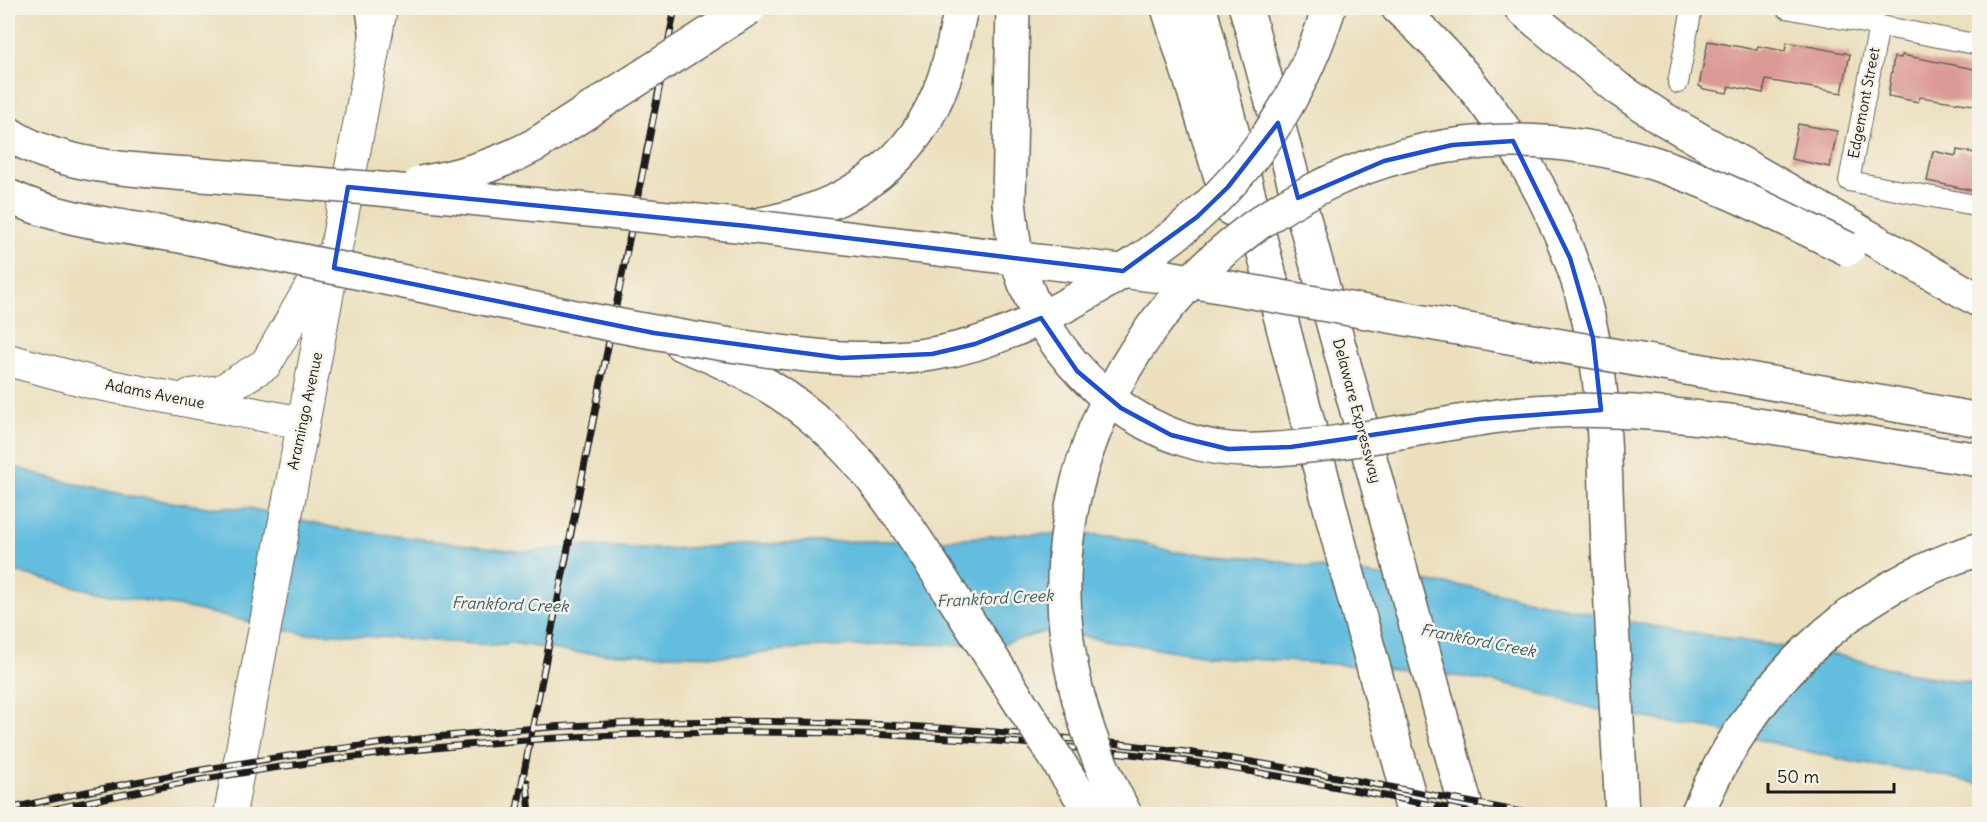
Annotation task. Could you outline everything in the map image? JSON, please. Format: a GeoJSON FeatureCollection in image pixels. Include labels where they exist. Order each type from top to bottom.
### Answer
{"type":"FeatureCollection","features":[{"type":"Feature","properties":{"kind":"highway"},"geometry":{"type":"LineString","coordinates":[[380,189],[454,176],[505,161],[535,146],[749,8]]}},
{"type":"Feature","properties":{"kind":"highway"},"geometry":{"type":"LineString","coordinates":[[747,226],[795,218],[821,208],[866,185],[886,168],[916,133],[934,103],[952,51],[961,8]]}},
{"type":"Feature","properties":{"kind":"highway"},"geometry":{"type":"LineString","coordinates":[[1014,8],[1009,201],[1016,257],[1023,280],[1046,328],[1077,371],[1113,402],[1144,422],[1198,444],[1228,449],[1291,447],[1479,419],[1566,410],[1654,412],[1745,423],[1980,460]]}},
{"type":"Feature","properties":{"kind":"highway"},"geometry":{"type":"LineString","coordinates":[[1168,8],[1342,553]]}},
{"type":"Feature","properties":{"kind":"highway"},"geometry":{"type":"LineString","coordinates":[[1200,8],[1342,553],[1414,814]]}},
{"type":"Feature","properties":{"kind":"highway","name":"Delaware Expressway"},"geometry":{"type":"LineString","coordinates":[[1246,8],[1468,814]]}},
{"type":"Feature","properties":{"kind":"highway"},"geometry":{"type":"LineString","coordinates":[[8,178],[52,199],[149,229],[654,333],[797,354],[886,358],[932,354],[975,344],[1021,327],[1069,304],[1158,248],[1228,187],[1257,153],[1283,115],[1304,77],[1329,8]]}},
{"type":"Feature","properties":{"kind":"highway"},"geometry":{"type":"LineString","coordinates":[[1521,8],[1617,88],[1853,240],[1980,315]]}},
{"type":"Feature","properties":{"kind":"highway"},"geometry":{"type":"LineString","coordinates":[[1406,15],[1474,86],[1520,152],[1557,226],[1570,258],[1593,338],[1599,379],[1623,814]]}},
{"type":"Feature","properties":{"kind":"highway"},"geometry":{"type":"LineString","coordinates":[[8,133],[36,148],[126,170],[380,189],[747,226],[1162,276],[1980,420]]}},
{"type":"Feature","properties":{"kind":"highway"},"geometry":{"type":"LineString","coordinates":[[1125,814],[1102,770],[1089,735],[1071,662],[1064,591],[1070,522],[1076,488],[1097,423],[1130,359],[1173,299],[1197,273],[1232,242],[1281,207],[1311,190],[1384,161],[1452,145],[1525,141],[1600,148],[1666,166],[1853,240],[1980,301]]}},
{"type":"Feature","properties":{"kind":"highway"},"geometry":{"type":"LineString","coordinates":[[8,196],[36,209],[77,221],[149,229]]}},
{"type":"Feature","properties":{"kind":"highway"},"geometry":{"type":"LineString","coordinates":[[654,333],[720,359],[753,377],[818,422],[848,450],[875,480],[903,520],[1092,814]]}},
{"type":"Feature","properties":{"kind":"highway"},"geometry":{"type":"LineString","coordinates":[[1697,814],[1725,754],[1772,688],[1828,629],[1891,586],[1925,569],[1980,549]]}},
{"type":"Feature","properties":{"kind":"main road","name":"Aramingo Avenue"},"geometry":{"type":"LineString","coordinates":[[230,814],[291,478],[339,238],[377,16]]}},
{"type":"Feature","properties":{"kind":"main road"},"geometry":{"type":"LineString","coordinates":[[156,394],[198,395],[221,391],[266,364],[339,238]]}},
{"type":"Feature","properties":{"kind":"main road","name":"Adams Avenue"},"geometry":{"type":"LineString","coordinates":[[8,360],[94,383],[303,423]]}},
{"type":"Feature","properties":{"kind":"street"},"geometry":{"type":"LineString","coordinates":[[1678,82],[1692,8]]}},
{"type":"Feature","properties":{"kind":"street"},"geometry":{"type":"LineString","coordinates":[[1786,8],[1980,45]]}},
{"type":"Feature","properties":{"kind":"street","name":"Edgemont Street"},"geometry":{"type":"LineString","coordinates":[[1879,26],[1849,181],[1980,206]]}},
{"type":"Feature","properties":{"kind":"highlighted area"},"geometry":{"type":"Polygon","coordinates":[[[1278,123],[1298,198],[1384,161],[1452,145],[1513,141],[1570,258],[1593,338],[1601,410],[1479,419],[1291,447],[1228,449],[1171,435],[1121,408],[1077,371],[1041,318],[975,344],[932,354],[841,358],[654,333],[334,268],[348,187],[747,226],[1123,271],[1197,217],[1228,187],[1278,123]]]}},
{"type":"Feature","properties":{"kind":"water","name":"Frankford Creek"},"geometry":{"type":"Polygon","coordinates":[[[8,465],[62,481],[130,496],[207,507],[249,508],[341,529],[525,552],[583,546],[667,549],[802,542],[943,540],[1015,534],[1111,535],[1175,552],[1262,558],[1309,567],[1470,587],[1652,626],[1842,656],[1913,674],[1979,684],[1979,784],[1935,774],[1857,763],[1714,729],[1598,710],[1521,688],[1464,677],[1335,664],[1213,657],[1048,631],[999,645],[899,644],[801,648],[727,656],[577,653],[512,643],[493,645],[320,633],[305,634],[183,607],[105,594],[8,570],[8,465]]]}},
{"type":"Feature","properties":{"kind":"building"},"geometry":{"type":"Polygon","coordinates":[[[1708,41],[1757,50],[1758,46],[1785,51],[1787,42],[1850,54],[1842,93],[1766,80],[1763,93],[1729,86],[1727,93],[1704,89],[1699,86],[1708,41]]]}},
{"type":"Feature","properties":{"kind":"building"},"geometry":{"type":"Polygon","coordinates":[[[1902,55],[1980,70],[1980,106],[1920,97],[1918,102],[1888,96],[1894,57],[1901,58],[1902,55]]]}},
{"type":"Feature","properties":{"kind":"building"},"geometry":{"type":"Polygon","coordinates":[[[1798,124],[1837,131],[1830,167],[1791,159],[1798,124]]]}},
{"type":"Feature","properties":{"kind":"building"},"geometry":{"type":"Polygon","coordinates":[[[1957,150],[1980,154],[1980,192],[1927,181],[1933,151],[1956,156],[1957,150]]]}},
{"type":"Feature","properties":{"kind":"railway"},"geometry":{"type":"LineString","coordinates":[[516,814],[675,8]]}},
{"type":"Feature","properties":{"kind":"railway"},"geometry":{"type":"LineString","coordinates":[[8,809],[70,795],[258,760],[385,743],[589,725],[743,721],[899,726],[1130,745],[1282,767],[1534,814]]}},
{"type":"Feature","properties":{"kind":"railway"},"geometry":{"type":"LineString","coordinates":[[32,814],[167,786],[304,764],[441,747],[579,737],[717,732],[855,734],[993,741],[1131,754],[1262,773],[1478,814]]}},
{"type":"Feature","properties":{"kind":"railway"},"geometry":{"type":"LineString","coordinates":[[527,782],[530,814]]}}]}
